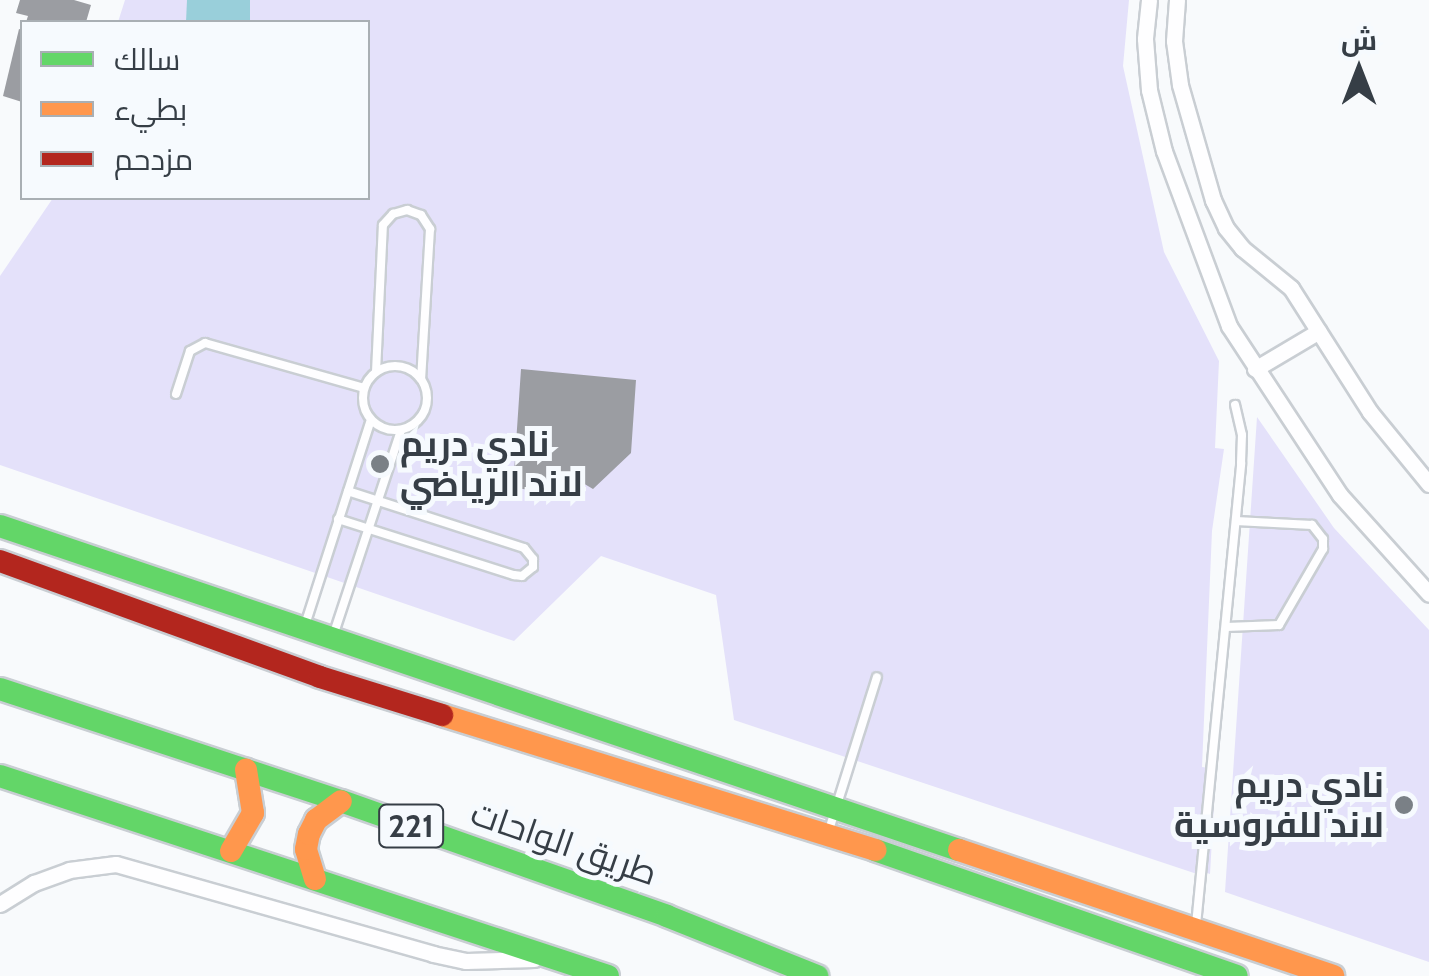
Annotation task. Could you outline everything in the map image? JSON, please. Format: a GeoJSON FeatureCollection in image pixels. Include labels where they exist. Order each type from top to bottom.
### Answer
{"type":"FeatureCollection","features":[{"type":"Feature","properties":{"kind":"main road"},"geometry":{"type":"LineString","coordinates":[[0,526],[1333,976]]}},
{"type":"Feature","properties":{"kind":"main road"},"geometry":{"type":"LineString","coordinates":[[0,562],[292,668],[828,834],[1237,976]]}},
{"type":"Feature","properties":{"kind":"main road"},"geometry":{"type":"LineString","coordinates":[[292,668],[304,628]]}},
{"type":"Feature","properties":{"kind":"main road"},"geometry":{"type":"LineString","coordinates":[[320,677],[333,638]]}},
{"type":"Feature","properties":{"kind":"main road","name":"طريق الواحات"},"geometry":{"type":"LineString","coordinates":[[0,689],[341,801],[667,916],[817,976]]}},
{"type":"Feature","properties":{"kind":"main road"},"geometry":{"type":"LineString","coordinates":[[230,851],[252,813],[246,770]]}},
{"type":"Feature","properties":{"kind":"main road","name":"221"},"geometry":{"type":"LineString","coordinates":[[0,776],[608,976]]}},
{"type":"Feature","properties":{"kind":"main road"},"geometry":{"type":"LineString","coordinates":[[315,879],[306,850],[309,834],[316,820],[341,801]]}},
{"type":"Feature","properties":{"kind":"street"},"geometry":{"type":"LineString","coordinates":[[1149,0],[1144,39],[1150,90],[1164,151],[1229,326],[1340,495],[1423,589]]}},
{"type":"Feature","properties":{"kind":"street"},"geometry":{"type":"LineString","coordinates":[[1177,0],[1174,40],[1180,85],[1213,200],[1226,228],[1242,248],[1292,288],[1370,412],[1429,484]]}},
{"type":"Feature","properties":{"kind":"street"},"geometry":{"type":"LineString","coordinates":[[1255,369],[1320,332]]}},
{"type":"Feature","properties":{"kind":"street"},"geometry":{"type":"LineString","coordinates":[[1423,589],[1429,569]]}},
{"type":"Feature","properties":{"kind":"street"},"geometry":{"type":"LineString","coordinates":[[0,904],[69,870],[116,864],[432,954],[466,961],[553,958]]}},
{"type":"Feature","properties":{"kind":"lane"},"geometry":{"type":"LineString","coordinates":[[333,638],[401,430],[423,414],[428,396],[421,379],[430,229],[421,216],[407,210],[393,214],[383,225],[376,372],[364,388],[363,404],[371,420],[385,429],[401,430]]}},
{"type":"Feature","properties":{"kind":"lane"},"geometry":{"type":"LineString","coordinates":[[176,394],[190,351],[205,342],[364,388]]}},
{"type":"Feature","properties":{"kind":"lane"},"geometry":{"type":"LineString","coordinates":[[376,372],[405,367],[421,379]]}},
{"type":"Feature","properties":{"kind":"lane"},"geometry":{"type":"LineString","coordinates":[[1195,929],[1202,902],[1236,522],[1242,435],[1235,406]]}},
{"type":"Feature","properties":{"kind":"lane"},"geometry":{"type":"LineString","coordinates":[[304,628],[371,420]]}},
{"type":"Feature","properties":{"kind":"lane"},"geometry":{"type":"LineString","coordinates":[[338,519],[514,576],[528,573],[533,566],[533,559],[524,548],[348,491]]}},
{"type":"Feature","properties":{"kind":"lane"},"geometry":{"type":"LineString","coordinates":[[1226,627],[1280,626],[1323,549],[1323,539],[1312,525],[1236,522]]}},
{"type":"Feature","properties":{"kind":"lane"},"geometry":{"type":"LineString","coordinates":[[828,834],[877,677]]}},
{"type":"Feature","properties":{"kind":"shaded area"},"geometry":{"type":"Polygon","coordinates":[[[125,0],[1129,0],[1123,66],[1164,252],[1219,361],[1215,448],[1224,449],[1212,531],[1202,767],[1216,769],[1210,874],[1198,870],[1197,874],[734,720],[716,595],[601,556],[514,641],[0,465],[0,276],[52,200],[370,200],[370,20],[119,20],[125,0]]]}},
{"type":"Feature","properties":{"kind":"shaded area"},"geometry":{"type":"Polygon","coordinates":[[[1257,417],[1334,528],[1429,630],[1429,962],[1225,892],[1257,417]]]}},
{"type":"Feature","properties":{"kind":"water"},"geometry":{"type":"Polygon","coordinates":[[[187,0],[250,0],[250,20],[186,20],[187,0]]]}},
{"type":"Feature","properties":{"kind":"building"},"geometry":{"type":"Polygon","coordinates":[[[20,0],[74,0],[91,5],[87,20],[27,20],[28,16],[16,13],[20,0]]]}},
{"type":"Feature","properties":{"kind":"building"},"geometry":{"type":"Polygon","coordinates":[[[19,29],[20,101],[3,96],[19,29]]]}},
{"type":"Feature","properties":{"kind":"building"},"geometry":{"type":"Polygon","coordinates":[[[521,369],[636,380],[631,453],[593,489],[571,476],[570,494],[513,488],[521,369]]]}},
{"type":"Feature","properties":{"kind":"traffic: fast"},"geometry":{"type":"LineString","coordinates":[[0,526],[959,850]]}},
{"type":"Feature","properties":{"kind":"traffic: fast"},"geometry":{"type":"LineString","coordinates":[[0,689],[341,801],[667,916],[817,976]]}},
{"type":"Feature","properties":{"kind":"traffic: fast"},"geometry":{"type":"LineString","coordinates":[[0,776],[608,976]]}},
{"type":"Feature","properties":{"kind":"traffic: fast"},"geometry":{"type":"LineString","coordinates":[[875,850],[1237,976]]}},
{"type":"Feature","properties":{"kind":"traffic: slow"},"geometry":{"type":"LineString","coordinates":[[442,715],[875,850]]}},
{"type":"Feature","properties":{"kind":"traffic: slow"},"geometry":{"type":"LineString","coordinates":[[231,851],[253,813],[246,770]]}},
{"type":"Feature","properties":{"kind":"traffic: slow"},"geometry":{"type":"LineString","coordinates":[[315,879],[306,849],[309,834],[316,820],[341,801]]}},
{"type":"Feature","properties":{"kind":"traffic: slow"},"geometry":{"type":"LineString","coordinates":[[959,850],[1333,976]]}},
{"type":"Feature","properties":{"kind":"traffic: jam"},"geometry":{"type":"LineString","coordinates":[[0,561],[320,677],[442,715]]}},
{"type":"Feature","properties":{"kind":"place","name":"نادي دريم لاند الرياضي"},"geometry":{"type":"Point","coordinates":[380,464]}},
{"type":"Feature","properties":{"kind":"place","name":"نادي دريم لاند للفروسية"},"geometry":{"type":"Point","coordinates":[1404,805]}}]}
